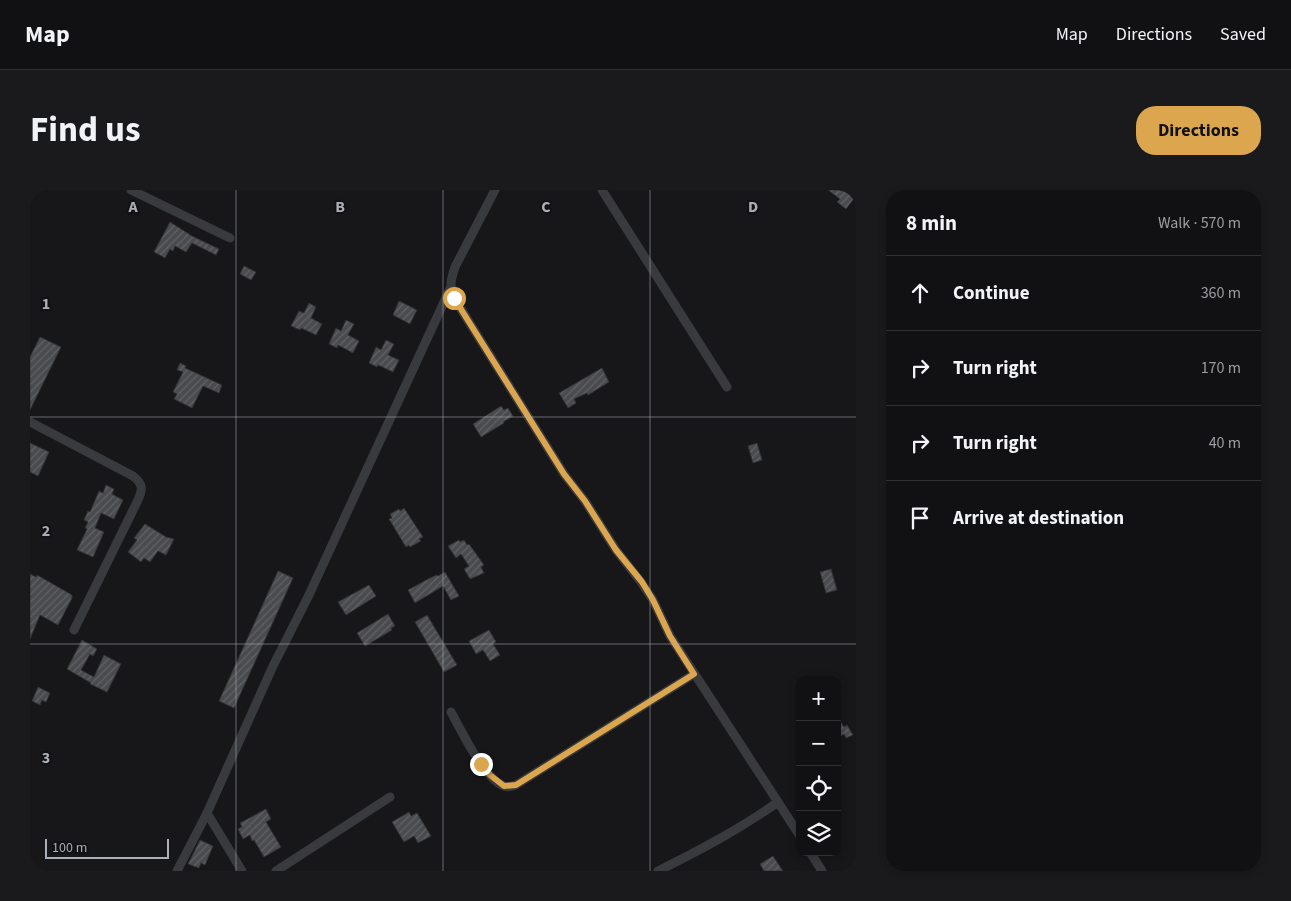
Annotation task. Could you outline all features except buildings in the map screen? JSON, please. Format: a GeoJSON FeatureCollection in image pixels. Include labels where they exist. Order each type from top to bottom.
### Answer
{"type":"FeatureCollection","features":[{"type":"Feature","properties":{"kind":"street"},"geometry":{"type":"LineString","coordinates":[[131,190],[230,238]]}},
{"type":"Feature","properties":{"kind":"street"},"geometry":{"type":"LineString","coordinates":[[495,190],[450,280],[450,289],[454,298],[564,474],[649,594],[670,636],[796,830]]}},
{"type":"Feature","properties":{"kind":"street"},"geometry":{"type":"LineString","coordinates":[[602,190],[727,387]]}},
{"type":"Feature","properties":{"kind":"street"},"geometry":{"type":"LineString","coordinates":[[177,871],[207,813],[273,666],[308,597],[450,289]]}},
{"type":"Feature","properties":{"kind":"street"},"geometry":{"type":"LineString","coordinates":[[30,422],[133,476],[140,482],[142,487],[138,500],[74,630]]}},
{"type":"Feature","properties":{"kind":"street"},"geometry":{"type":"LineString","coordinates":[[451,712],[481,764],[498,782],[508,787],[516,785],[694,674]]}},
{"type":"Feature","properties":{"kind":"street"},"geometry":{"type":"LineString","coordinates":[[276,871],[390,797]]}},
{"type":"Feature","properties":{"kind":"street"},"geometry":{"type":"LineString","coordinates":[[658,871],[748,824],[778,802]]}},
{"type":"Feature","properties":{"kind":"street"},"geometry":{"type":"LineString","coordinates":[[207,813],[242,871]]}},
{"type":"Feature","properties":{"kind":"street"},"geometry":{"type":"LineString","coordinates":[[813,856],[822,871]]}},
{"type":"Feature","properties":{"kind":"route"},"geometry":{"type":"LineString","coordinates":[[454,298],[564,474],[596,517],[616,550],[642,582],[653,600],[666,629],[694,674],[516,785],[504,786],[490,775],[481,764]]}}]}
